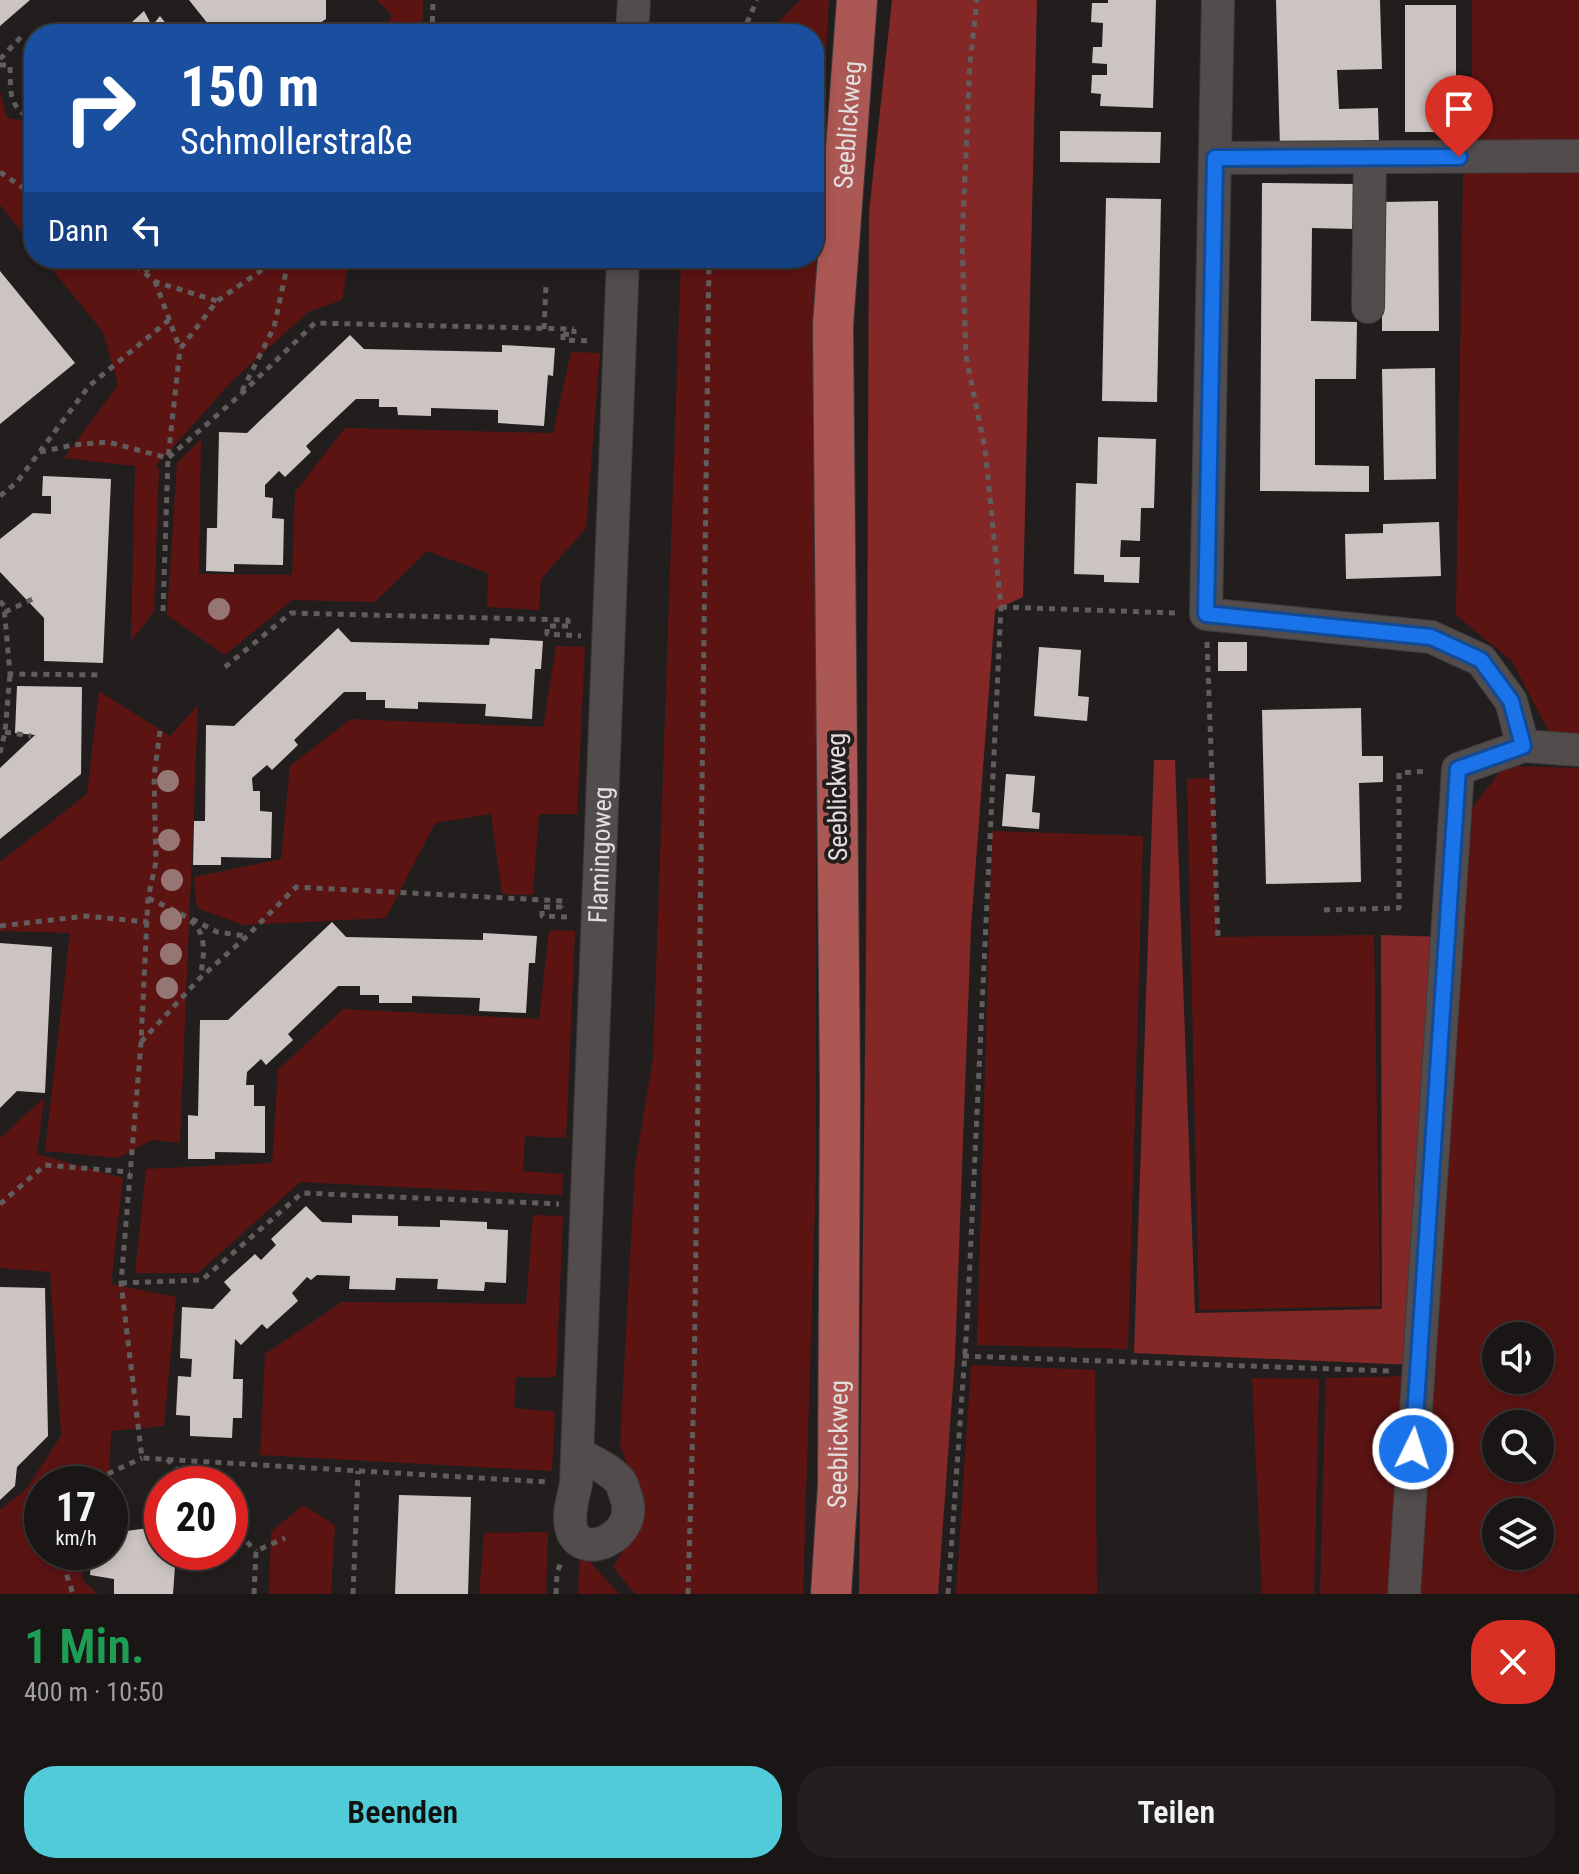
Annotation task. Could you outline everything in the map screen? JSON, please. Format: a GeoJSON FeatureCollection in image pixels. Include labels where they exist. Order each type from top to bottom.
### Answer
{"type":"FeatureCollection","features":[{"type":"Feature","properties":{"kind":"main road","name":"Seeblickweg"},"geometry":{"type":"LineString","coordinates":[[831,1594],[838,1485],[840,1107],[833,325],[857,0]]}},
{"type":"Feature","properties":{"kind":"street"},"geometry":{"type":"LineString","coordinates":[[633,24],[634,0]]}},
{"type":"Feature","properties":{"kind":"street"},"geometry":{"type":"LineString","coordinates":[[1218,0],[1206,614],[1431,637],[1481,660],[1511,701],[1523,746]]}},
{"type":"Feature","properties":{"kind":"street"},"geometry":{"type":"LineString","coordinates":[[1215,158],[1579,156]]}},
{"type":"Feature","properties":{"kind":"street"},"geometry":{"type":"LineString","coordinates":[[1368,307],[1370,157]]}},
{"type":"Feature","properties":{"kind":"street","name":"Flamingoweg"},"geometry":{"type":"LineString","coordinates":[[577,1468],[623,268]]}},
{"type":"Feature","properties":{"kind":"street"},"geometry":{"type":"LineString","coordinates":[[1404,1594],[1458,769],[1523,746],[1579,750]]}},
{"type":"Feature","properties":{"kind":"path"},"geometry":{"type":"LineString","coordinates":[[432,24],[433,0]]}},
{"type":"Feature","properties":{"kind":"path"},"geometry":{"type":"LineString","coordinates":[[746,24],[757,0]]}},
{"type":"Feature","properties":{"kind":"path"},"geometry":{"type":"LineString","coordinates":[[948,1594],[1001,607],[985,449],[966,356],[963,227],[970,63],[977,0]]}},
{"type":"Feature","properties":{"kind":"path"},"geometry":{"type":"LineString","coordinates":[[22,36],[0,62],[10,65],[11,98],[24,115]]}},
{"type":"Feature","properties":{"kind":"path"},"geometry":{"type":"LineString","coordinates":[[0,172],[24,188]]}},
{"type":"Feature","properties":{"kind":"path"},"geometry":{"type":"LineString","coordinates":[[138,268],[156,282],[217,301]]}},
{"type":"Feature","properties":{"kind":"path"},"geometry":{"type":"LineString","coordinates":[[145,268],[156,282],[180,349],[168,458],[163,611]]}},
{"type":"Feature","properties":{"kind":"path"},"geometry":{"type":"LineString","coordinates":[[180,349],[217,301],[265,268]]}},
{"type":"Feature","properties":{"kind":"path"},"geometry":{"type":"LineString","coordinates":[[239,396],[274,327],[287,268]]}},
{"type":"Feature","properties":{"kind":"path"},"geometry":{"type":"LineString","coordinates":[[688,1594],[694,1388],[709,268]]}},
{"type":"Feature","properties":{"kind":"path"},"geometry":{"type":"LineString","coordinates":[[544,329],[546,285]]}},
{"type":"Feature","properties":{"kind":"path"},"geometry":{"type":"LineString","coordinates":[[0,496],[17,482],[89,386],[169,320]]}},
{"type":"Feature","properties":{"kind":"path"},"geometry":{"type":"LineString","coordinates":[[168,458],[315,323],[574,329],[574,335],[563,334]]}},
{"type":"Feature","properties":{"kind":"path"},"geometry":{"type":"LineString","coordinates":[[40,452],[108,442],[168,458]]}},
{"type":"Feature","properties":{"kind":"path"},"geometry":{"type":"LineString","coordinates":[[5,612],[37,597]]}},
{"type":"Feature","properties":{"kind":"path"},"geometry":{"type":"LineString","coordinates":[[0,601],[5,612],[10,674],[0,753]]}},
{"type":"Feature","properties":{"kind":"path"},"geometry":{"type":"LineString","coordinates":[[1001,607],[1206,614],[1218,937]]}},
{"type":"Feature","properties":{"kind":"path"},"geometry":{"type":"LineString","coordinates":[[225,667],[291,613],[568,620],[568,626],[547,626]]}},
{"type":"Feature","properties":{"kind":"path"},"geometry":{"type":"LineString","coordinates":[[10,674],[103,675]]}},
{"type":"Feature","properties":{"kind":"path"},"geometry":{"type":"LineString","coordinates":[[142,1458],[121,1283],[141,1043],[148,898],[156,862],[154,777],[160,731]]}},
{"type":"Feature","properties":{"kind":"path"},"geometry":{"type":"LineString","coordinates":[[5,732],[31,736]]}},
{"type":"Feature","properties":{"kind":"path"},"geometry":{"type":"LineString","coordinates":[[1324,910],[1399,908],[1399,773]]}},
{"type":"Feature","properties":{"kind":"path"},"geometry":{"type":"LineString","coordinates":[[141,1043],[200,978],[296,887],[563,901],[562,907],[542,907]]}},
{"type":"Feature","properties":{"kind":"path"},"geometry":{"type":"LineString","coordinates":[[148,898],[217,932],[247,936]]}},
{"type":"Feature","properties":{"kind":"path"},"geometry":{"type":"LineString","coordinates":[[0,926],[86,916],[148,922]]}},
{"type":"Feature","properties":{"kind":"path"},"geometry":{"type":"LineString","coordinates":[[189,918],[202,933],[204,959],[200,978]]}},
{"type":"Feature","properties":{"kind":"path"},"geometry":{"type":"LineString","coordinates":[[0,1204],[45,1165],[130,1172]]}},
{"type":"Feature","properties":{"kind":"path"},"geometry":{"type":"LineString","coordinates":[[121,1283],[202,1280],[302,1193],[588,1205]]}},
{"type":"Feature","properties":{"kind":"path"},"geometry":{"type":"LineString","coordinates":[[963,1356],[1418,1372]]}},
{"type":"Feature","properties":{"kind":"path"},"geometry":{"type":"LineString","coordinates":[[125,1466],[142,1458],[358,1471],[577,1468]]}},
{"type":"Feature","properties":{"kind":"path"},"geometry":{"type":"LineString","coordinates":[[167,1459],[174,1466]]}},
{"type":"Feature","properties":{"kind":"path"},"geometry":{"type":"LineString","coordinates":[[353,1594],[358,1471]]}},
{"type":"Feature","properties":{"kind":"path"},"geometry":{"type":"LineString","coordinates":[[256,1551],[285,1538]]}},
{"type":"Feature","properties":{"kind":"path"},"geometry":{"type":"LineString","coordinates":[[248,1543],[256,1551],[254,1594]]}},
{"type":"Feature","properties":{"kind":"path"},"geometry":{"type":"LineString","coordinates":[[65,1570],[73,1594]]}},
{"type":"Feature","properties":{"kind":"shaded area"},"geometry":{"type":"Polygon","coordinates":[[[377,0],[423,0],[422,24],[390,24],[391,14],[377,0]]]}},
{"type":"Feature","properties":{"kind":"shaded area"},"geometry":{"type":"Polygon","coordinates":[[[800,0],[829,0],[824,79],[824,24],[777,24],[800,0]]]}},
{"type":"Feature","properties":{"kind":"shaded area"},"geometry":{"type":"Polygon","coordinates":[[[892,0],[1037,0],[1023,597],[995,610],[971,927],[955,1357],[938,1594],[859,1594],[869,213],[892,0]]]}},
{"type":"Feature","properties":{"kind":"shaded area"},"geometry":{"type":"Polygon","coordinates":[[[1472,0],[1579,0],[1579,142],[1472,145],[1472,0]]]}},
{"type":"Feature","properties":{"kind":"shaded area"},"geometry":{"type":"Polygon","coordinates":[[[0,91],[7,118],[24,121],[24,235],[0,205],[0,91]]]}},
{"type":"Feature","properties":{"kind":"shaded area"},"geometry":{"type":"Polygon","coordinates":[[[1463,170],[1579,170],[1579,733],[1549,732],[1512,661],[1456,615],[1463,170]]]}},
{"type":"Feature","properties":{"kind":"shaded area"},"geometry":{"type":"Polygon","coordinates":[[[51,268],[348,268],[342,300],[308,312],[232,381],[155,467],[159,468],[154,612],[131,641],[135,466],[64,458],[118,385],[103,332],[51,268]]]}},
{"type":"Feature","properties":{"kind":"shaded area"},"geometry":{"type":"Polygon","coordinates":[[[681,268],[816,268],[816,1174],[803,1594],[635,1594],[613,1567],[644,1518],[620,1444],[635,1166],[653,1058],[681,268]]]}},
{"type":"Feature","properties":{"kind":"shaded area"},"geometry":{"type":"Polygon","coordinates":[[[571,352],[600,353],[586,528],[541,579],[539,610],[487,607],[488,573],[427,551],[375,602],[292,600],[225,655],[167,615],[177,463],[201,439],[199,574],[292,575],[295,492],[345,428],[553,433],[571,352]]]}},
{"type":"Feature","properties":{"kind":"shaded area"},"geometry":{"type":"Polygon","coordinates":[[[556,646],[585,647],[577,814],[539,814],[533,895],[502,894],[491,814],[435,823],[386,918],[243,925],[197,908],[194,877],[281,859],[290,766],[351,719],[543,727],[556,646]]]}},
{"type":"Feature","properties":{"kind":"shaded area"},"geometry":{"type":"Polygon","coordinates":[[[99,691],[170,736],[198,705],[180,1143],[152,1140],[118,1158],[45,1151],[70,933],[0,931],[0,862],[87,794],[99,691]]]}},
{"type":"Feature","properties":{"kind":"shaded area"},"geometry":{"type":"Polygon","coordinates":[[[1154,760],[1175,760],[1195,1313],[1382,1309],[1381,935],[1443,937],[1412,1365],[1134,1353],[1154,760]]]}},
{"type":"Feature","properties":{"kind":"shaded area"},"geometry":{"type":"Polygon","coordinates":[[[1504,766],[1579,768],[1579,1594],[1414,1594],[1465,818],[1504,766]]]}},
{"type":"Feature","properties":{"kind":"shaded area"},"geometry":{"type":"Polygon","coordinates":[[[1214,778],[1218,937],[1374,935],[1380,1306],[1199,1310],[1187,779],[1214,778]]]}},
{"type":"Feature","properties":{"kind":"shaded area"},"geometry":{"type":"Polygon","coordinates":[[[992,831],[1143,836],[1128,1349],[977,1345],[992,831]]]}},
{"type":"Feature","properties":{"kind":"shaded area"},"geometry":{"type":"Polygon","coordinates":[[[549,930],[575,931],[566,1138],[525,1136],[523,1171],[563,1174],[562,1195],[300,1182],[198,1273],[135,1273],[146,1169],[272,1163],[278,1070],[343,1009],[539,1019],[549,930]]]}},
{"type":"Feature","properties":{"kind":"shaded area"},"geometry":{"type":"Polygon","coordinates":[[[44,1098],[37,1154],[123,1178],[111,1284],[176,1297],[164,1426],[111,1431],[110,1466],[41,1466],[61,1436],[50,1272],[0,1268],[0,1138],[44,1098]]]}},
{"type":"Feature","properties":{"kind":"shaded area"},"geometry":{"type":"Polygon","coordinates":[[[533,1215],[563,1216],[556,1377],[516,1377],[514,1408],[555,1412],[552,1471],[260,1455],[265,1354],[342,1302],[526,1304],[533,1215]]]}},
{"type":"Feature","properties":{"kind":"shaded area"},"geometry":{"type":"Polygon","coordinates":[[[971,1365],[1095,1370],[1097,1594],[956,1594],[971,1365]]]}},
{"type":"Feature","properties":{"kind":"shaded area"},"geometry":{"type":"Polygon","coordinates":[[[1414,1376],[1400,1594],[1320,1594],[1326,1378],[1414,1376]]]}},
{"type":"Feature","properties":{"kind":"shaded area"},"geometry":{"type":"Polygon","coordinates":[[[1252,1378],[1319,1379],[1314,1594],[1262,1594],[1252,1378]]]}},
{"type":"Feature","properties":{"kind":"shaded area"},"geometry":{"type":"Polygon","coordinates":[[[24,1490],[24,1570],[83,1570],[82,1579],[97,1594],[0,1594],[0,1510],[24,1490]]]}},
{"type":"Feature","properties":{"kind":"shaded area"},"geometry":{"type":"Polygon","coordinates":[[[303,1505],[335,1525],[331,1594],[269,1594],[271,1532],[303,1505]]]}},
{"type":"Feature","properties":{"kind":"shaded area"},"geometry":{"type":"Polygon","coordinates":[[[548,1532],[546,1594],[479,1594],[484,1533],[548,1532]]]}},
{"type":"Feature","properties":{"kind":"shaded area"},"geometry":{"type":"Polygon","coordinates":[[[580,1551],[619,1594],[578,1594],[580,1551]]]}},
{"type":"Feature","properties":{"kind":"building"},"geometry":{"type":"Polygon","coordinates":[[[0,0],[30,0],[0,26],[0,0]]]}},
{"type":"Feature","properties":{"kind":"building"},"geometry":{"type":"Polygon","coordinates":[[[189,0],[326,0],[326,19],[318,24],[208,24],[189,0]]]}},
{"type":"Feature","properties":{"kind":"building"},"geometry":{"type":"Polygon","coordinates":[[[1108,0],[1156,0],[1153,108],[1100,106],[1101,94],[1091,93],[1092,75],[1107,75],[1107,64],[1092,63],[1093,47],[1102,47],[1103,23],[1091,22],[1092,3],[1108,3],[1108,0]]]}},
{"type":"Feature","properties":{"kind":"building"},"geometry":{"type":"Polygon","coordinates":[[[1276,0],[1380,0],[1382,69],[1337,70],[1339,109],[1378,108],[1379,144],[1280,148],[1276,0]]]}},
{"type":"Feature","properties":{"kind":"building"},"geometry":{"type":"Polygon","coordinates":[[[1405,5],[1456,5],[1456,132],[1405,132],[1405,5]]]}},
{"type":"Feature","properties":{"kind":"building"},"geometry":{"type":"Polygon","coordinates":[[[144,11],[151,24],[130,24],[144,11]]]}},
{"type":"Feature","properties":{"kind":"building"},"geometry":{"type":"Polygon","coordinates":[[[160,16],[166,24],[154,24],[160,16]]]}},
{"type":"Feature","properties":{"kind":"building"},"geometry":{"type":"Polygon","coordinates":[[[1060,131],[1161,132],[1160,163],[1060,162],[1060,131]]]}},
{"type":"Feature","properties":{"kind":"building"},"geometry":{"type":"Polygon","coordinates":[[[1262,183],[1355,184],[1355,229],[1312,228],[1311,321],[1357,322],[1356,379],[1315,379],[1315,465],[1369,466],[1369,492],[1260,491],[1262,183]]]}},
{"type":"Feature","properties":{"kind":"building"},"geometry":{"type":"Polygon","coordinates":[[[1106,198],[1161,199],[1157,402],[1102,401],[1106,198]]]}},
{"type":"Feature","properties":{"kind":"building"},"geometry":{"type":"Polygon","coordinates":[[[1438,201],[1439,331],[1382,331],[1382,202],[1438,201]]]}},
{"type":"Feature","properties":{"kind":"building"},"geometry":{"type":"Polygon","coordinates":[[[0,271],[75,363],[0,424],[0,271]]]}},
{"type":"Feature","properties":{"kind":"building"},"geometry":{"type":"Polygon","coordinates":[[[350,335],[364,349],[502,352],[502,345],[555,348],[553,376],[548,375],[544,426],[498,423],[498,410],[431,408],[431,416],[398,415],[397,407],[379,407],[379,399],[356,399],[306,446],[311,452],[285,477],[279,471],[265,485],[265,497],[273,498],[272,518],[284,519],[283,565],[234,564],[234,572],[206,571],[207,528],[217,528],[219,432],[247,433],[350,335]]]}},
{"type":"Feature","properties":{"kind":"building"},"geometry":{"type":"Polygon","coordinates":[[[1435,368],[1436,479],[1384,480],[1382,369],[1435,368]]]}},
{"type":"Feature","properties":{"kind":"building"},"geometry":{"type":"Polygon","coordinates":[[[1098,437],[1156,439],[1154,508],[1141,508],[1140,541],[1121,540],[1120,557],[1140,557],[1139,583],[1104,582],[1104,575],[1074,574],[1076,483],[1097,484],[1098,437]]]}},
{"type":"Feature","properties":{"kind":"building"},"geometry":{"type":"Polygon","coordinates":[[[43,476],[111,479],[103,663],[44,661],[44,618],[0,572],[0,539],[33,513],[51,514],[51,496],[42,496],[43,476]]]}},
{"type":"Feature","properties":{"kind":"building"},"geometry":{"type":"Polygon","coordinates":[[[1439,522],[1441,576],[1346,579],[1345,534],[1383,533],[1383,524],[1439,522]]]}},
{"type":"Feature","properties":{"kind":"building"},"geometry":{"type":"Polygon","coordinates":[[[338,628],[351,642],[489,645],[490,638],[543,641],[541,669],[535,669],[532,719],[485,716],[486,704],[418,702],[418,709],[385,708],[385,700],[366,700],[366,692],[344,692],[294,740],[298,745],[272,770],[267,765],[252,778],[253,791],[260,791],[260,811],[272,812],[271,858],[221,857],[221,865],[193,865],[194,821],[205,821],[206,725],[234,726],[338,628]]]}},
{"type":"Feature","properties":{"kind":"building"},"geometry":{"type":"Polygon","coordinates":[[[1218,642],[1247,642],[1247,671],[1218,671],[1218,642]]]}},
{"type":"Feature","properties":{"kind":"building"},"geometry":{"type":"Polygon","coordinates":[[[1039,647],[1081,650],[1078,696],[1089,697],[1087,721],[1034,716],[1039,647]]]}},
{"type":"Feature","properties":{"kind":"building"},"geometry":{"type":"Polygon","coordinates":[[[17,686],[82,687],[81,774],[0,839],[0,768],[35,735],[15,733],[17,686]]]}},
{"type":"Feature","properties":{"kind":"building"},"geometry":{"type":"Polygon","coordinates":[[[1361,708],[1362,756],[1383,756],[1383,782],[1359,783],[1361,882],[1266,884],[1262,710],[1361,708]]]}},
{"type":"Feature","properties":{"kind":"building"},"geometry":{"type":"Polygon","coordinates":[[[1006,774],[1035,776],[1032,812],[1040,813],[1039,829],[1002,826],[1006,774]]]}},
{"type":"Feature","properties":{"kind":"building"},"geometry":{"type":"Polygon","coordinates":[[[332,922],[346,937],[483,940],[483,933],[537,936],[535,963],[529,963],[526,1013],[479,1011],[480,998],[412,996],[412,1003],[379,1003],[379,995],[360,995],[360,986],[338,986],[288,1034],[293,1040],[266,1065],[261,1059],[247,1072],[246,1085],[254,1085],[254,1106],[265,1106],[265,1153],[215,1152],[215,1159],[188,1159],[188,1115],[198,1116],[200,1020],[228,1020],[332,922]]]}},
{"type":"Feature","properties":{"kind":"building"},"geometry":{"type":"Polygon","coordinates":[[[0,943],[52,947],[45,1093],[17,1091],[0,1108],[0,943]]]}},
{"type":"Feature","properties":{"kind":"building"},"geometry":{"type":"Polygon","coordinates":[[[306,1206],[322,1222],[352,1223],[352,1215],[398,1216],[398,1226],[440,1227],[440,1220],[487,1222],[487,1229],[508,1230],[506,1283],[485,1282],[484,1291],[437,1289],[438,1279],[396,1278],[395,1290],[349,1289],[350,1276],[317,1275],[311,1280],[307,1277],[292,1293],[298,1301],[267,1329],[262,1324],[241,1345],[235,1339],[233,1379],[243,1379],[242,1418],[233,1418],[232,1438],[190,1436],[190,1416],[176,1415],[178,1376],[191,1377],[192,1359],[180,1358],[182,1307],[213,1309],[231,1290],[224,1282],[255,1254],[261,1260],[276,1245],[271,1239],[306,1206]]]}},
{"type":"Feature","properties":{"kind":"building"},"geometry":{"type":"Polygon","coordinates":[[[0,1287],[45,1288],[48,1436],[17,1467],[15,1486],[0,1500],[0,1287]]]}},
{"type":"Feature","properties":{"kind":"building"},"geometry":{"type":"Polygon","coordinates":[[[399,1495],[471,1497],[468,1594],[395,1594],[399,1495]]]}},
{"type":"Feature","properties":{"kind":"building"},"geometry":{"type":"Polygon","coordinates":[[[144,1529],[144,1570],[175,1570],[173,1594],[114,1594],[114,1579],[90,1575],[90,1570],[128,1570],[128,1531],[144,1529]]]}},
{"type":"Feature","properties":{"kind":"route"},"geometry":{"type":"LineString","coordinates":[[1413,1449],[1458,769],[1523,746],[1511,701],[1481,660],[1431,637],[1206,614],[1215,158],[1459,157]]}}]}
